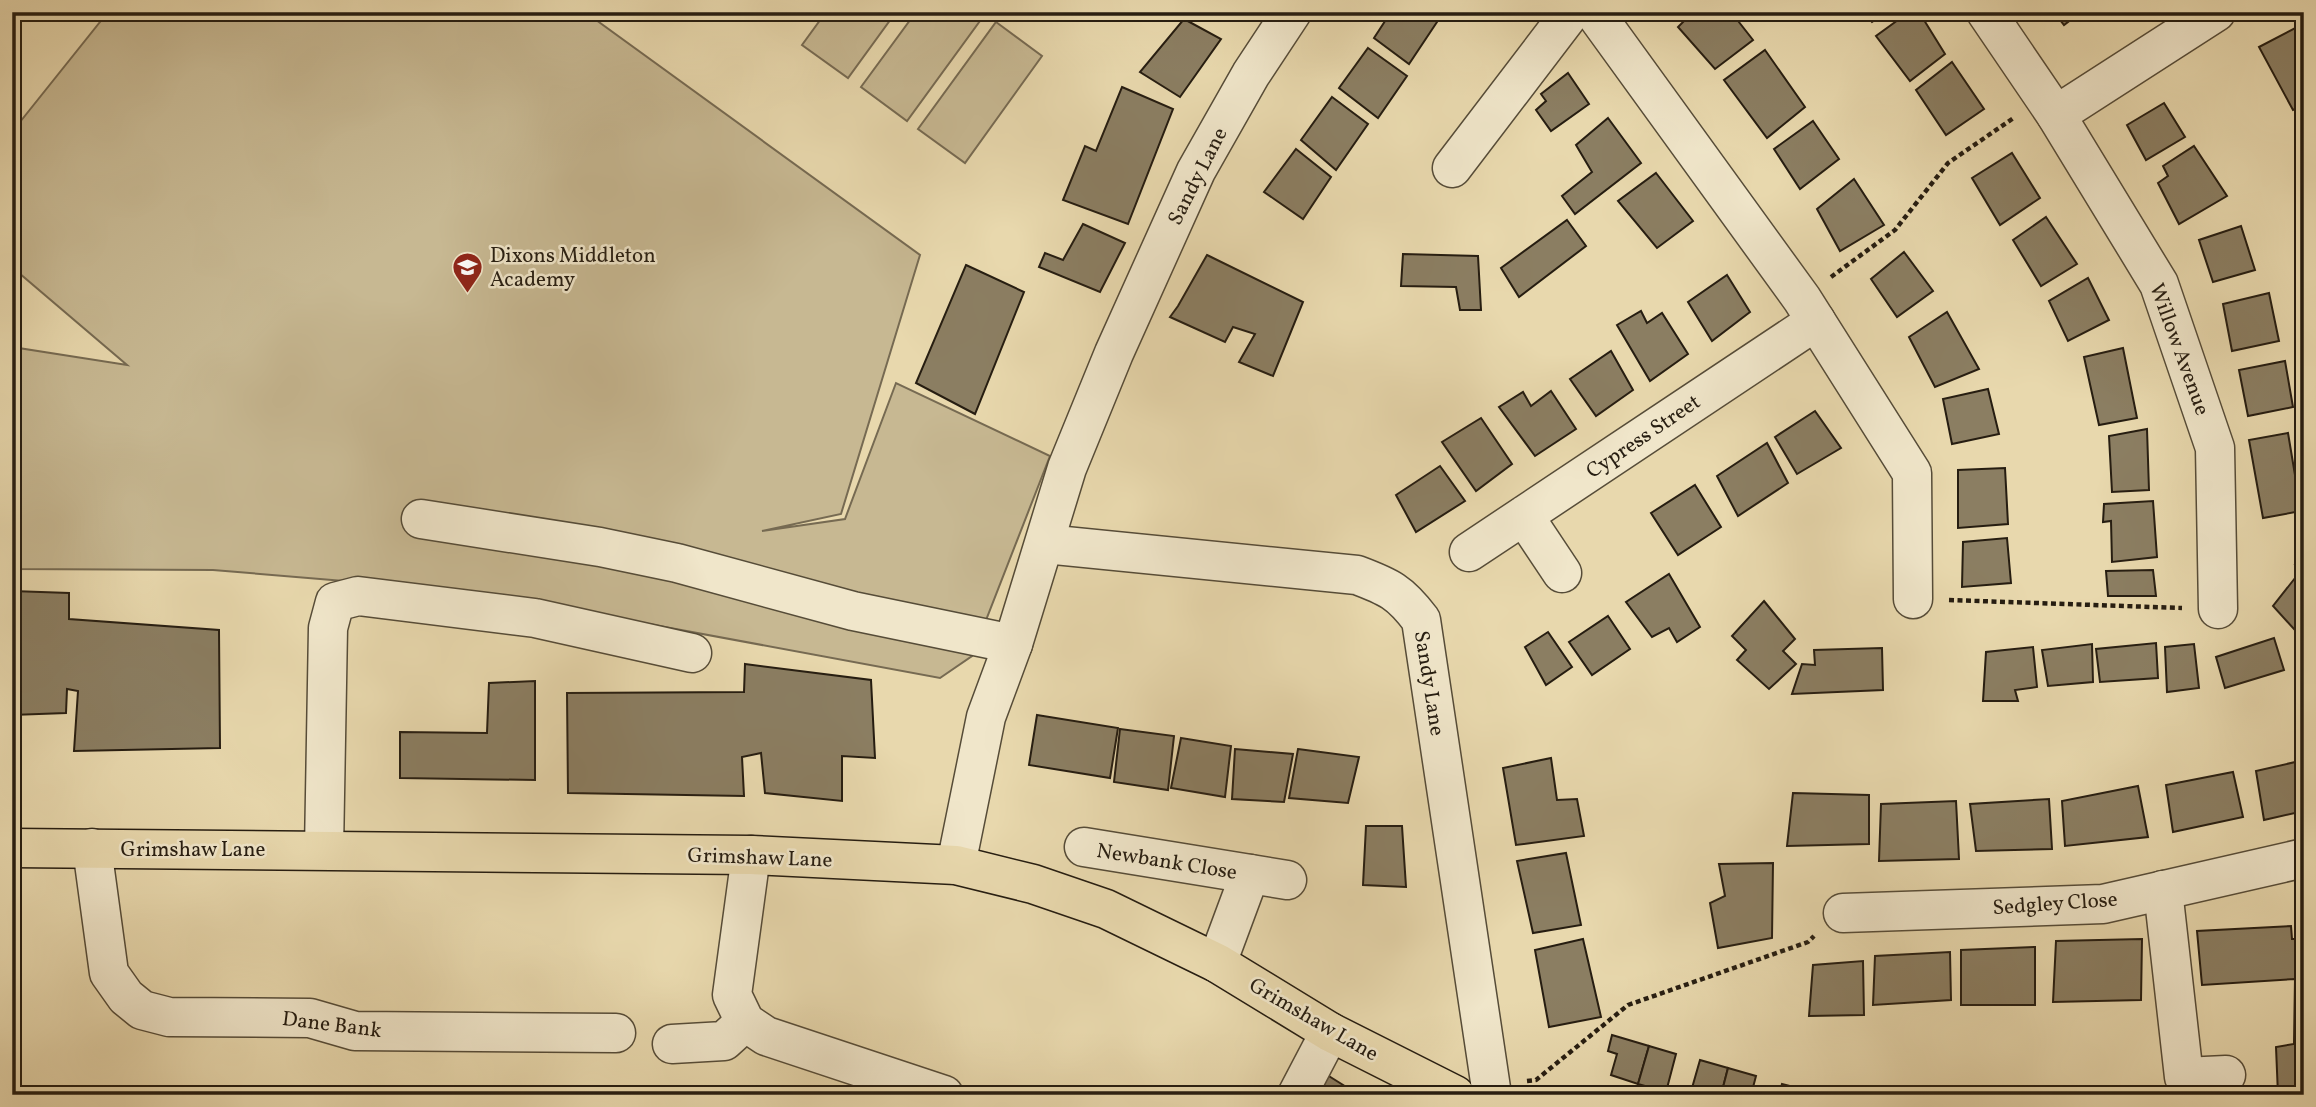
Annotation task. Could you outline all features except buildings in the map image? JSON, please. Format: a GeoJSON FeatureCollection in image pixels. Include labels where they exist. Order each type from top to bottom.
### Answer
{"type":"FeatureCollection","features":[{"type":"Feature","properties":{"kind":"main road","name":"Grimshaw Lane"},"geometry":{"type":"LineString","coordinates":[[12,848],[751,855],[956,865],[1033,884],[1106,909],[1217,963],[1330,1032],[1455,1095]]}},
{"type":"Feature","properties":{"kind":"street","name":"Sandy Lane"},"geometry":{"type":"LineString","coordinates":[[956,865],[986,717],[1013,644],[1067,468],[1109,366],[1196,171],[1251,74],[1292,12]]}},
{"type":"Feature","properties":{"kind":"street"},"geometry":{"type":"LineString","coordinates":[[1452,168],[1571,12]]}},
{"type":"Feature","properties":{"kind":"street"},"geometry":{"type":"LineString","coordinates":[[1594,12],[1809,310],[1912,472],[1913,598]]}},
{"type":"Feature","properties":{"kind":"street","name":"Willow Avenue"},"geometry":{"type":"LineString","coordinates":[[1986,12],[2050,106],[2159,284],[2215,448],[2218,609]]}},
{"type":"Feature","properties":{"kind":"street"},"geometry":{"type":"LineString","coordinates":[[2050,106],[2216,12]]}},
{"type":"Feature","properties":{"kind":"street","name":"Cypress Street"},"geometry":{"type":"LineString","coordinates":[[1469,552],[1524,516],[1809,310]]}},
{"type":"Feature","properties":{"kind":"street"},"geometry":{"type":"LineString","coordinates":[[1524,516],[1562,573]]}},
{"type":"Feature","properties":{"kind":"street"},"geometry":{"type":"LineString","coordinates":[[421,519],[600,547],[677,563],[853,611],[1013,644]]}},
{"type":"Feature","properties":{"kind":"street","name":"Sandy Lane"},"geometry":{"type":"LineString","coordinates":[[1045,544],[1357,575],[1389,587],[1409,604],[1421,620],[1492,1089]]}},
{"type":"Feature","properties":{"kind":"street"},"geometry":{"type":"LineString","coordinates":[[324,850],[328,628],[335,602],[358,596],[535,618],[692,653]]}},
{"type":"Feature","properties":{"kind":"street","name":"Newbank Close"},"geometry":{"type":"LineString","coordinates":[[1084,847],[1287,880]]}},
{"type":"Feature","properties":{"kind":"street","name":"Dane Bank"},"geometry":{"type":"LineString","coordinates":[[92,848],[109,972],[126,997],[142,1010],[169,1017],[310,1018],[355,1031],[562,1046],[616,1033]]}},
{"type":"Feature","properties":{"kind":"street"},"geometry":{"type":"LineString","coordinates":[[751,855],[732,995],[755,1029],[944,1095]]}},
{"type":"Feature","properties":{"kind":"street","name":"Sedgley Close"},"geometry":{"type":"LineString","coordinates":[[1843,913],[2103,904],[2304,858]]}},
{"type":"Feature","properties":{"kind":"street","name":"Newbank Close"},"geometry":{"type":"LineString","coordinates":[[1217,963],[1250,874]]}},
{"type":"Feature","properties":{"kind":"street"},"geometry":{"type":"LineString","coordinates":[[2163,890],[2184,1077],[2226,1075]]}},
{"type":"Feature","properties":{"kind":"street"},"geometry":{"type":"LineString","coordinates":[[672,1044],[724,1041],[755,1029]]}},
{"type":"Feature","properties":{"kind":"street"},"geometry":{"type":"LineString","coordinates":[[1297,1095],[1330,1032]]}},
{"type":"Feature","properties":{"kind":"path"},"geometry":{"type":"LineString","coordinates":[[1809,310],[1895,230],[1948,163],[2050,106]]}},
{"type":"Feature","properties":{"kind":"path"},"geometry":{"type":"LineString","coordinates":[[1913,598],[2218,609]]}},
{"type":"Feature","properties":{"kind":"path"},"geometry":{"type":"LineString","coordinates":[[1492,1089],[1536,1080],[1628,1005],[1808,942],[1843,913]]}},
{"type":"Feature","properties":{"kind":"shaded area","name":"Dixons Middleton Academy"},"geometry":{"type":"Polygon","coordinates":[[[108,12],[585,12],[920,255],[841,514],[762,531],[845,519],[896,383],[1050,456],[972,656],[940,678],[476,592],[213,570],[12,569],[12,347],[127,365],[12,267],[12,132],[108,12]]]}},
{"type":"Feature","properties":{"kind":"shaded area"},"geometry":{"type":"Polygon","coordinates":[[[826,12],[896,12],[848,78],[802,45],[826,12]]]}},
{"type":"Feature","properties":{"kind":"shaded area"},"geometry":{"type":"Polygon","coordinates":[[[916,12],[985,14],[907,121],[861,87],[916,12]]]}},
{"type":"Feature","properties":{"kind":"shaded area"},"geometry":{"type":"Polygon","coordinates":[[[996,22],[1042,56],[965,163],[918,129],[996,22]]]}},
{"type":"Feature","properties":{"kind":"place","name":"Dixons Middleton Academy"},"geometry":{"type":"Point","coordinates":[467,294]}}]}
